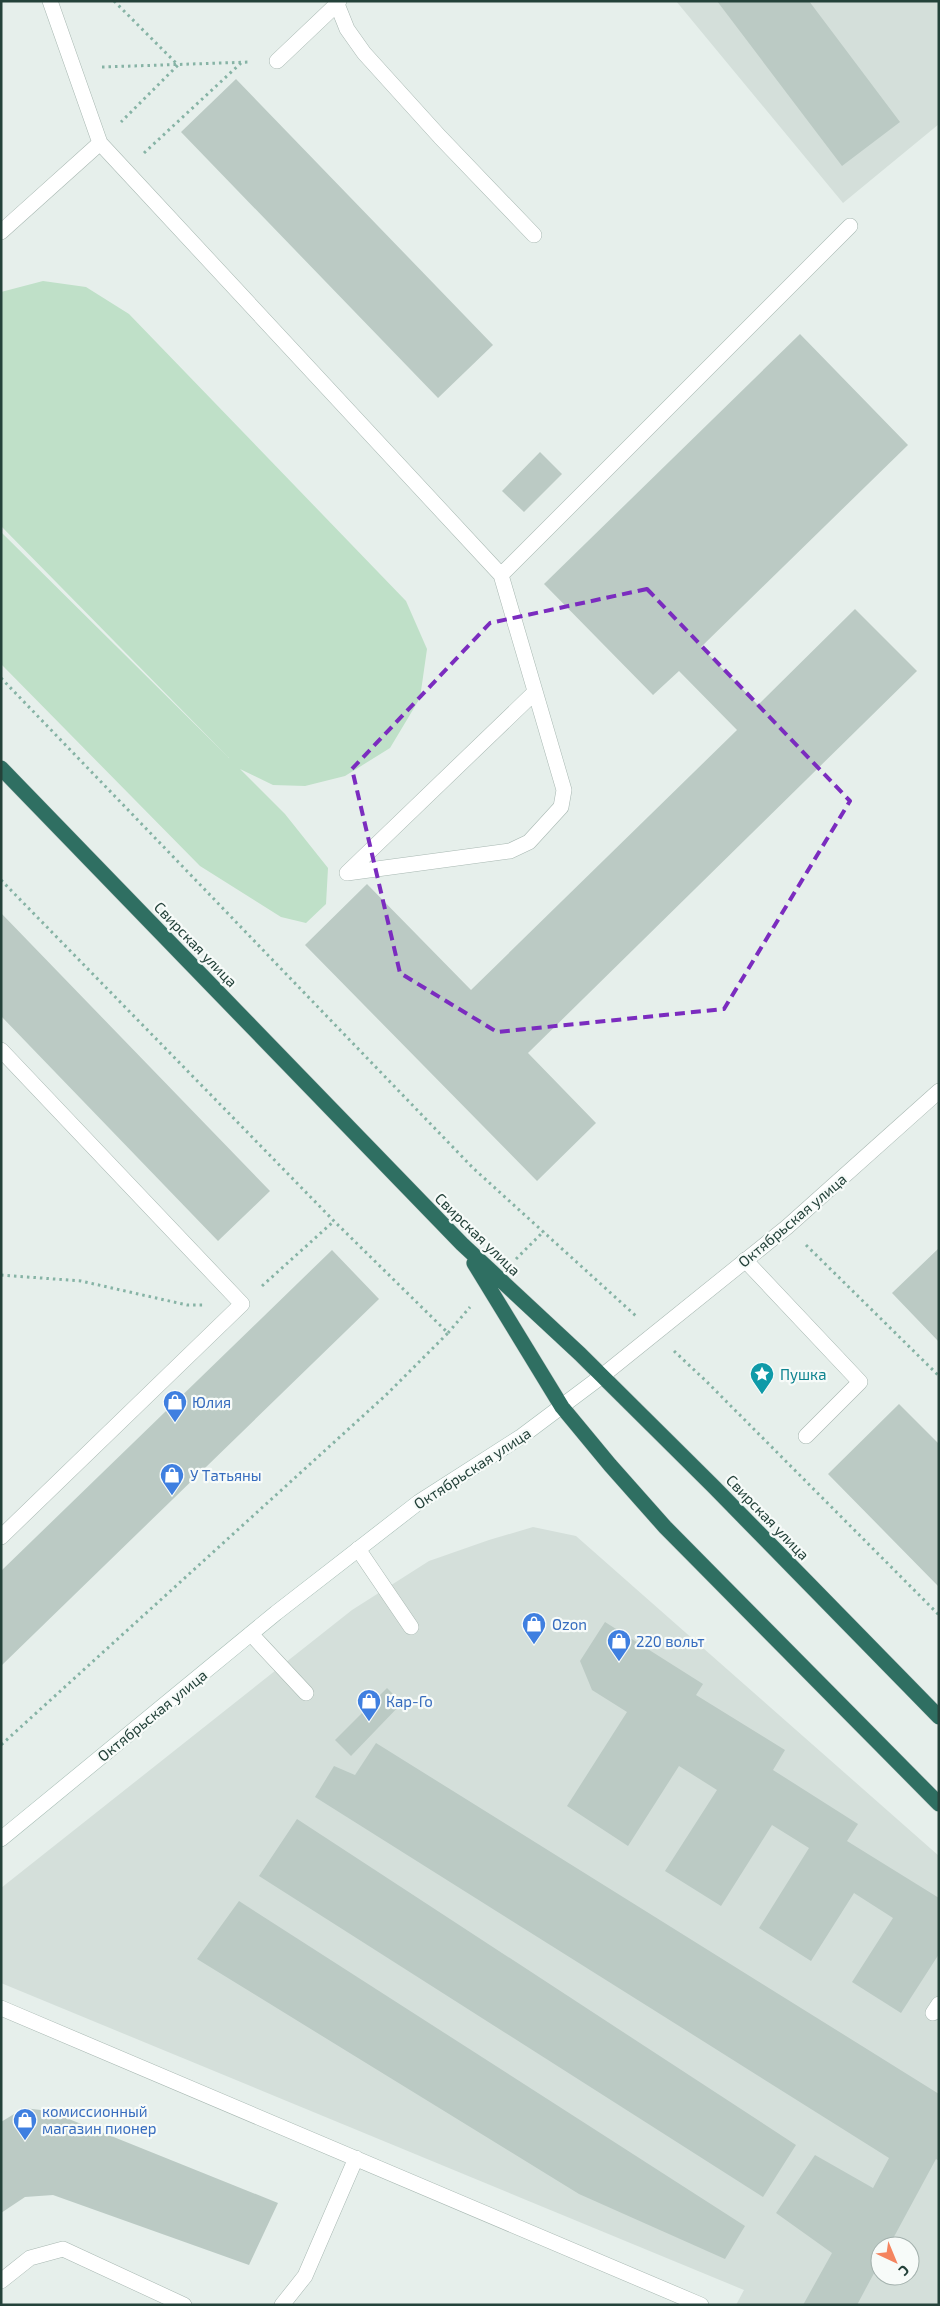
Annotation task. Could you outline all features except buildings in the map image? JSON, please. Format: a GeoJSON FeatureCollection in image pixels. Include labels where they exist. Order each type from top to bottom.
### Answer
{"type":"FeatureCollection","features":[{"type":"Feature","properties":{"kind":"highway","name":"Свирская улица"},"geometry":{"type":"LineString","coordinates":[[1,768],[462,1244],[602,1376],[939,1717]]}},
{"type":"Feature","properties":{"kind":"highway"},"geometry":{"type":"LineString","coordinates":[[462,1244],[562,1407],[665,1527],[939,1804]]}},
{"type":"Feature","properties":{"kind":"main road"},"geometry":{"type":"LineString","coordinates":[[50,1],[100,143],[500,575],[535,692],[564,790],[561,807],[529,842],[510,851],[347,873],[535,692]]}},
{"type":"Feature","properties":{"kind":"main road"},"geometry":{"type":"LineString","coordinates":[[277,61],[338,3],[347,29],[364,53],[440,137],[534,235]]}},
{"type":"Feature","properties":{"kind":"main road"},"geometry":{"type":"LineString","coordinates":[[1,232],[100,143]]}},
{"type":"Feature","properties":{"kind":"main road"},"geometry":{"type":"LineString","coordinates":[[500,575],[850,226]]}},
{"type":"Feature","properties":{"kind":"main road"},"geometry":{"type":"LineString","coordinates":[[1,1050],[242,1304],[1,1537]]}},
{"type":"Feature","properties":{"kind":"main road","name":"Октябрьская улица"},"geometry":{"type":"LineString","coordinates":[[1,1839],[251,1634],[419,1502],[522,1436],[602,1376],[787,1226],[939,1091]]}},
{"type":"Feature","properties":{"kind":"main road"},"geometry":{"type":"LineString","coordinates":[[745,1260],[860,1382],[806,1436]]}},
{"type":"Feature","properties":{"kind":"main road"},"geometry":{"type":"LineString","coordinates":[[358,1549],[411,1627]]}},
{"type":"Feature","properties":{"kind":"main road"},"geometry":{"type":"LineString","coordinates":[[251,1634],[306,1693]]}},
{"type":"Feature","properties":{"kind":"main road"},"geometry":{"type":"LineString","coordinates":[[1,2008],[701,2305]]}},
{"type":"Feature","properties":{"kind":"main road"},"geometry":{"type":"LineString","coordinates":[[282,2305],[305,2276],[356,2158]]}},
{"type":"Feature","properties":{"kind":"main road"},"geometry":{"type":"LineString","coordinates":[[1,2280],[30,2258],[63,2249],[184,2305]]}},
{"type":"Feature","properties":{"kind":"path"},"geometry":{"type":"LineString","coordinates":[[114,1],[178,65]]}},
{"type":"Feature","properties":{"kind":"path"},"geometry":{"type":"LineString","coordinates":[[74,68],[277,61]]}},
{"type":"Feature","properties":{"kind":"path"},"geometry":{"type":"LineString","coordinates":[[125,170],[241,62]]}},
{"type":"Feature","properties":{"kind":"path"},"geometry":{"type":"LineString","coordinates":[[100,143],[178,65]]}},
{"type":"Feature","properties":{"kind":"path"},"geometry":{"type":"LineString","coordinates":[[1,678],[473,1168],[706,1381],[939,1615]]}},
{"type":"Feature","properties":{"kind":"path"},"geometry":{"type":"LineString","coordinates":[[1,1275],[81,1281],[187,1305],[242,1304],[334,1221]]}},
{"type":"Feature","properties":{"kind":"path"},"geometry":{"type":"LineString","coordinates":[[787,1226],[939,1376]]}},
{"type":"Feature","properties":{"kind":"highlighted area"},"geometry":{"type":"Polygon","coordinates":[[[647,589],[850,801],[724,1009],[497,1032],[400,973],[352,769],[490,623],[647,589]]]}},
{"type":"Feature","properties":{"kind":"shaded area"},"geometry":{"type":"Polygon","coordinates":[[[676,1],[939,1],[939,124],[843,203],[676,1]]]}},
{"type":"Feature","properties":{"kind":"shaded area"},"geometry":{"type":"Polygon","coordinates":[[[533,1527],[576,1536],[939,1856],[939,2305],[736,2305],[744,2290],[1,1983],[1,1888],[352,1610],[429,1561],[533,1527]]]}},
{"type":"Feature","properties":{"kind":"green space"},"geometry":{"type":"Polygon","coordinates":[[[43,281],[86,287],[129,314],[406,601],[427,649],[420,698],[390,748],[345,776],[305,786],[273,785],[240,769],[285,814],[328,868],[326,904],[306,923],[281,917],[200,866],[1,664],[1,532],[229,758],[1,526],[1,292],[43,281]]]}},
{"type":"Feature","properties":{"kind":"place","name":"Пушка"},"geometry":{"type":"Point","coordinates":[762,1395]}},
{"type":"Feature","properties":{"kind":"place","name":"Юлия"},"geometry":{"type":"Point","coordinates":[175,1423]}},
{"type":"Feature","properties":{"kind":"place","name":"У Татьяны"},"geometry":{"type":"Point","coordinates":[172,1496]}},
{"type":"Feature","properties":{"kind":"place","name":"Ozon"},"geometry":{"type":"Point","coordinates":[534,1645]}},
{"type":"Feature","properties":{"kind":"place","name":"220 вольт"},"geometry":{"type":"Point","coordinates":[619,1662]}},
{"type":"Feature","properties":{"kind":"place","name":"Кар-Го"},"geometry":{"type":"Point","coordinates":[369,1722]}},
{"type":"Feature","properties":{"kind":"place","name":"комиссионный магазин пионер"},"geometry":{"type":"Point","coordinates":[25,2141]}}]}
